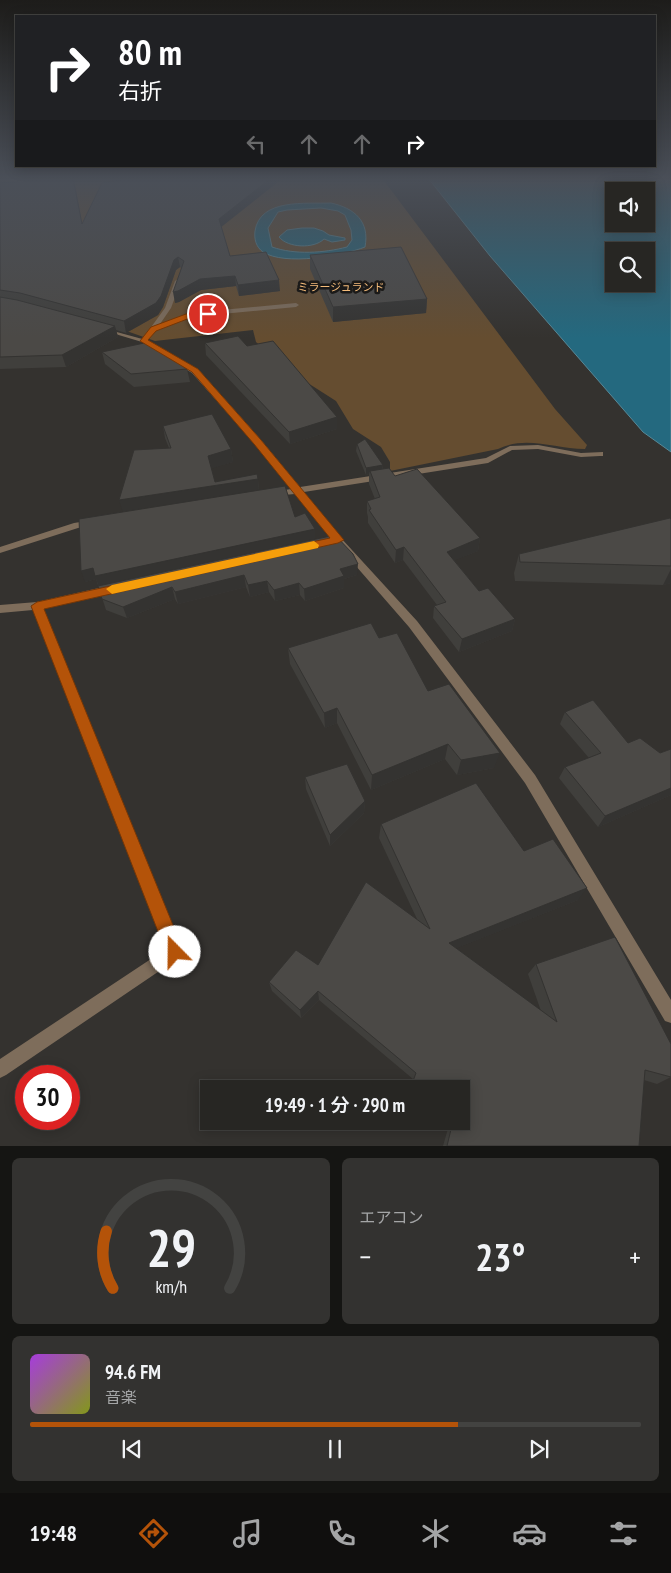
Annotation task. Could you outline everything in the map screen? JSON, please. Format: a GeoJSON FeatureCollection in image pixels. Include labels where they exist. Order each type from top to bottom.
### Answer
{"type":"FeatureCollection","features":[{"type":"Feature","properties":{"kind":"street"},"geometry":{"type":"LineString","coordinates":[[144,341],[168,308],[181,271]]}},
{"type":"Feature","properties":{"kind":"street"},"geometry":{"type":"LineString","coordinates":[[153,329],[189,316],[296,305]]}},
{"type":"Feature","properties":{"kind":"street"},"geometry":{"type":"LineString","coordinates":[[95,327],[144,341],[195,371],[297,490],[334,541],[413,624],[530,779],[671,1015]]}},
{"type":"Feature","properties":{"kind":"street"},"geometry":{"type":"LineString","coordinates":[[269,495],[488,460],[510,448],[538,447],[581,455],[600,454]]}},
{"type":"Feature","properties":{"kind":"street"},"geometry":{"type":"LineString","coordinates":[[0,550],[77,525],[106,520]]}},
{"type":"Feature","properties":{"kind":"street"},"geometry":{"type":"LineString","coordinates":[[0,609],[37,606],[124,587]]}},
{"type":"Feature","properties":{"kind":"street"},"geometry":{"type":"LineString","coordinates":[[0,1069],[175,952],[37,606]]}},
{"type":"Feature","properties":{"kind":"green space","name":"ミラージュランド"},"geometry":{"type":"Polygon","coordinates":[[[0,231],[422,231],[555,409],[587,445],[585,449],[519,443],[390,471],[390,462],[381,447],[353,429],[336,401],[289,371],[256,342],[253,330],[155,341],[118,328],[0,297],[0,231]]]}},
{"type":"Feature","properties":{"kind":"water"},"geometry":{"type":"Polygon","coordinates":[[[255,231],[269,231],[272,247],[281,250],[309,252],[329,251],[347,247],[352,240],[351,231],[365,231],[366,238],[365,247],[342,254],[299,259],[273,256],[263,252],[255,240],[255,231]]]}},
{"type":"Feature","properties":{"kind":"water"},"geometry":{"type":"Polygon","coordinates":[[[285,231],[324,231],[329,235],[345,238],[345,240],[332,242],[324,239],[308,246],[301,246],[283,241],[279,237],[285,231]]]}},
{"type":"Feature","properties":{"kind":"water"},"geometry":{"type":"Polygon","coordinates":[[[471,231],[671,231],[671,452],[643,432],[471,231]]]}},
{"type":"Feature","properties":{"kind":"building"},"geometry":{"type":"Polygon","coordinates":[[[0,231],[223,231],[230,256],[266,252],[279,280],[238,285],[235,276],[200,279],[173,292],[184,261],[178,257],[174,260],[161,296],[156,303],[124,321],[20,293],[0,290],[0,231]]]}},
{"type":"Feature","properties":{"kind":"building"},"geometry":{"type":"Polygon","coordinates":[[[401,247],[427,299],[333,307],[310,255],[401,247]]]}},
{"type":"Feature","properties":{"kind":"building"},"geometry":{"type":"Polygon","coordinates":[[[0,297],[115,326],[62,355],[0,357],[0,297]]]}},
{"type":"Feature","properties":{"kind":"building"},"geometry":{"type":"Polygon","coordinates":[[[238,336],[247,346],[273,341],[337,417],[289,432],[205,343],[238,336]]]}},
{"type":"Feature","properties":{"kind":"building"},"geometry":{"type":"Polygon","coordinates":[[[149,342],[187,369],[131,374],[102,352],[149,342]]]}},
{"type":"Feature","properties":{"kind":"building"},"geometry":{"type":"Polygon","coordinates":[[[212,414],[231,449],[208,456],[215,482],[257,474],[258,479],[119,500],[134,450],[171,448],[163,426],[212,414]]]}},
{"type":"Feature","properties":{"kind":"building"},"geometry":{"type":"Polygon","coordinates":[[[365,439],[383,465],[366,468],[357,444],[365,439]]]}},
{"type":"Feature","properties":{"kind":"building"},"geometry":{"type":"Polygon","coordinates":[[[389,468],[395,476],[417,469],[480,538],[447,552],[479,591],[488,588],[515,619],[462,639],[434,606],[446,602],[404,547],[396,550],[369,510],[371,509],[367,501],[380,497],[370,471],[389,468]]]}},
{"type":"Feature","properties":{"kind":"building"},"geometry":{"type":"Polygon","coordinates":[[[285,486],[295,517],[305,513],[315,529],[95,576],[93,568],[81,571],[79,519],[285,486]]]}},
{"type":"Feature","properties":{"kind":"building"},"geometry":{"type":"Polygon","coordinates":[[[670,518],[671,566],[520,562],[519,554],[670,518]]]}},
{"type":"Feature","properties":{"kind":"building"},"geometry":{"type":"Polygon","coordinates":[[[335,535],[353,554],[358,564],[340,569],[344,576],[304,589],[299,583],[274,590],[267,581],[248,585],[244,575],[175,592],[172,587],[123,607],[102,599],[98,586],[335,535]]]}},
{"type":"Feature","properties":{"kind":"building"},"geometry":{"type":"Polygon","coordinates":[[[371,623],[379,638],[397,633],[428,691],[449,684],[500,753],[461,760],[448,744],[372,775],[337,708],[324,713],[288,648],[371,623]]]}},
{"type":"Feature","properties":{"kind":"building"},"geometry":{"type":"Polygon","coordinates":[[[593,700],[628,743],[640,738],[660,753],[671,749],[671,788],[605,816],[565,767],[601,753],[565,712],[593,700]]]}},
{"type":"Feature","properties":{"kind":"building"},"geometry":{"type":"Polygon","coordinates":[[[347,764],[365,801],[330,835],[305,777],[347,764]]]}},
{"type":"Feature","properties":{"kind":"building"},"geometry":{"type":"Polygon","coordinates":[[[476,783],[524,851],[553,839],[587,888],[449,943],[557,1022],[536,964],[615,937],[671,1044],[671,1077],[645,1070],[639,1146],[447,1146],[451,1130],[470,1130],[470,1080],[413,1080],[416,1073],[318,991],[300,1010],[269,982],[296,950],[318,965],[366,882],[430,929],[381,824],[476,783]]]}},
{"type":"Feature","properties":{"kind":"slow traffic"},"geometry":{"type":"LineString","coordinates":[[112,589],[314,545]]}},
{"type":"Feature","properties":{"kind":"route"},"geometry":{"type":"LineString","coordinates":[[175,952],[37,606],[338,540],[258,442],[195,371],[144,341],[153,329],[189,316],[208,314]]}}]}
